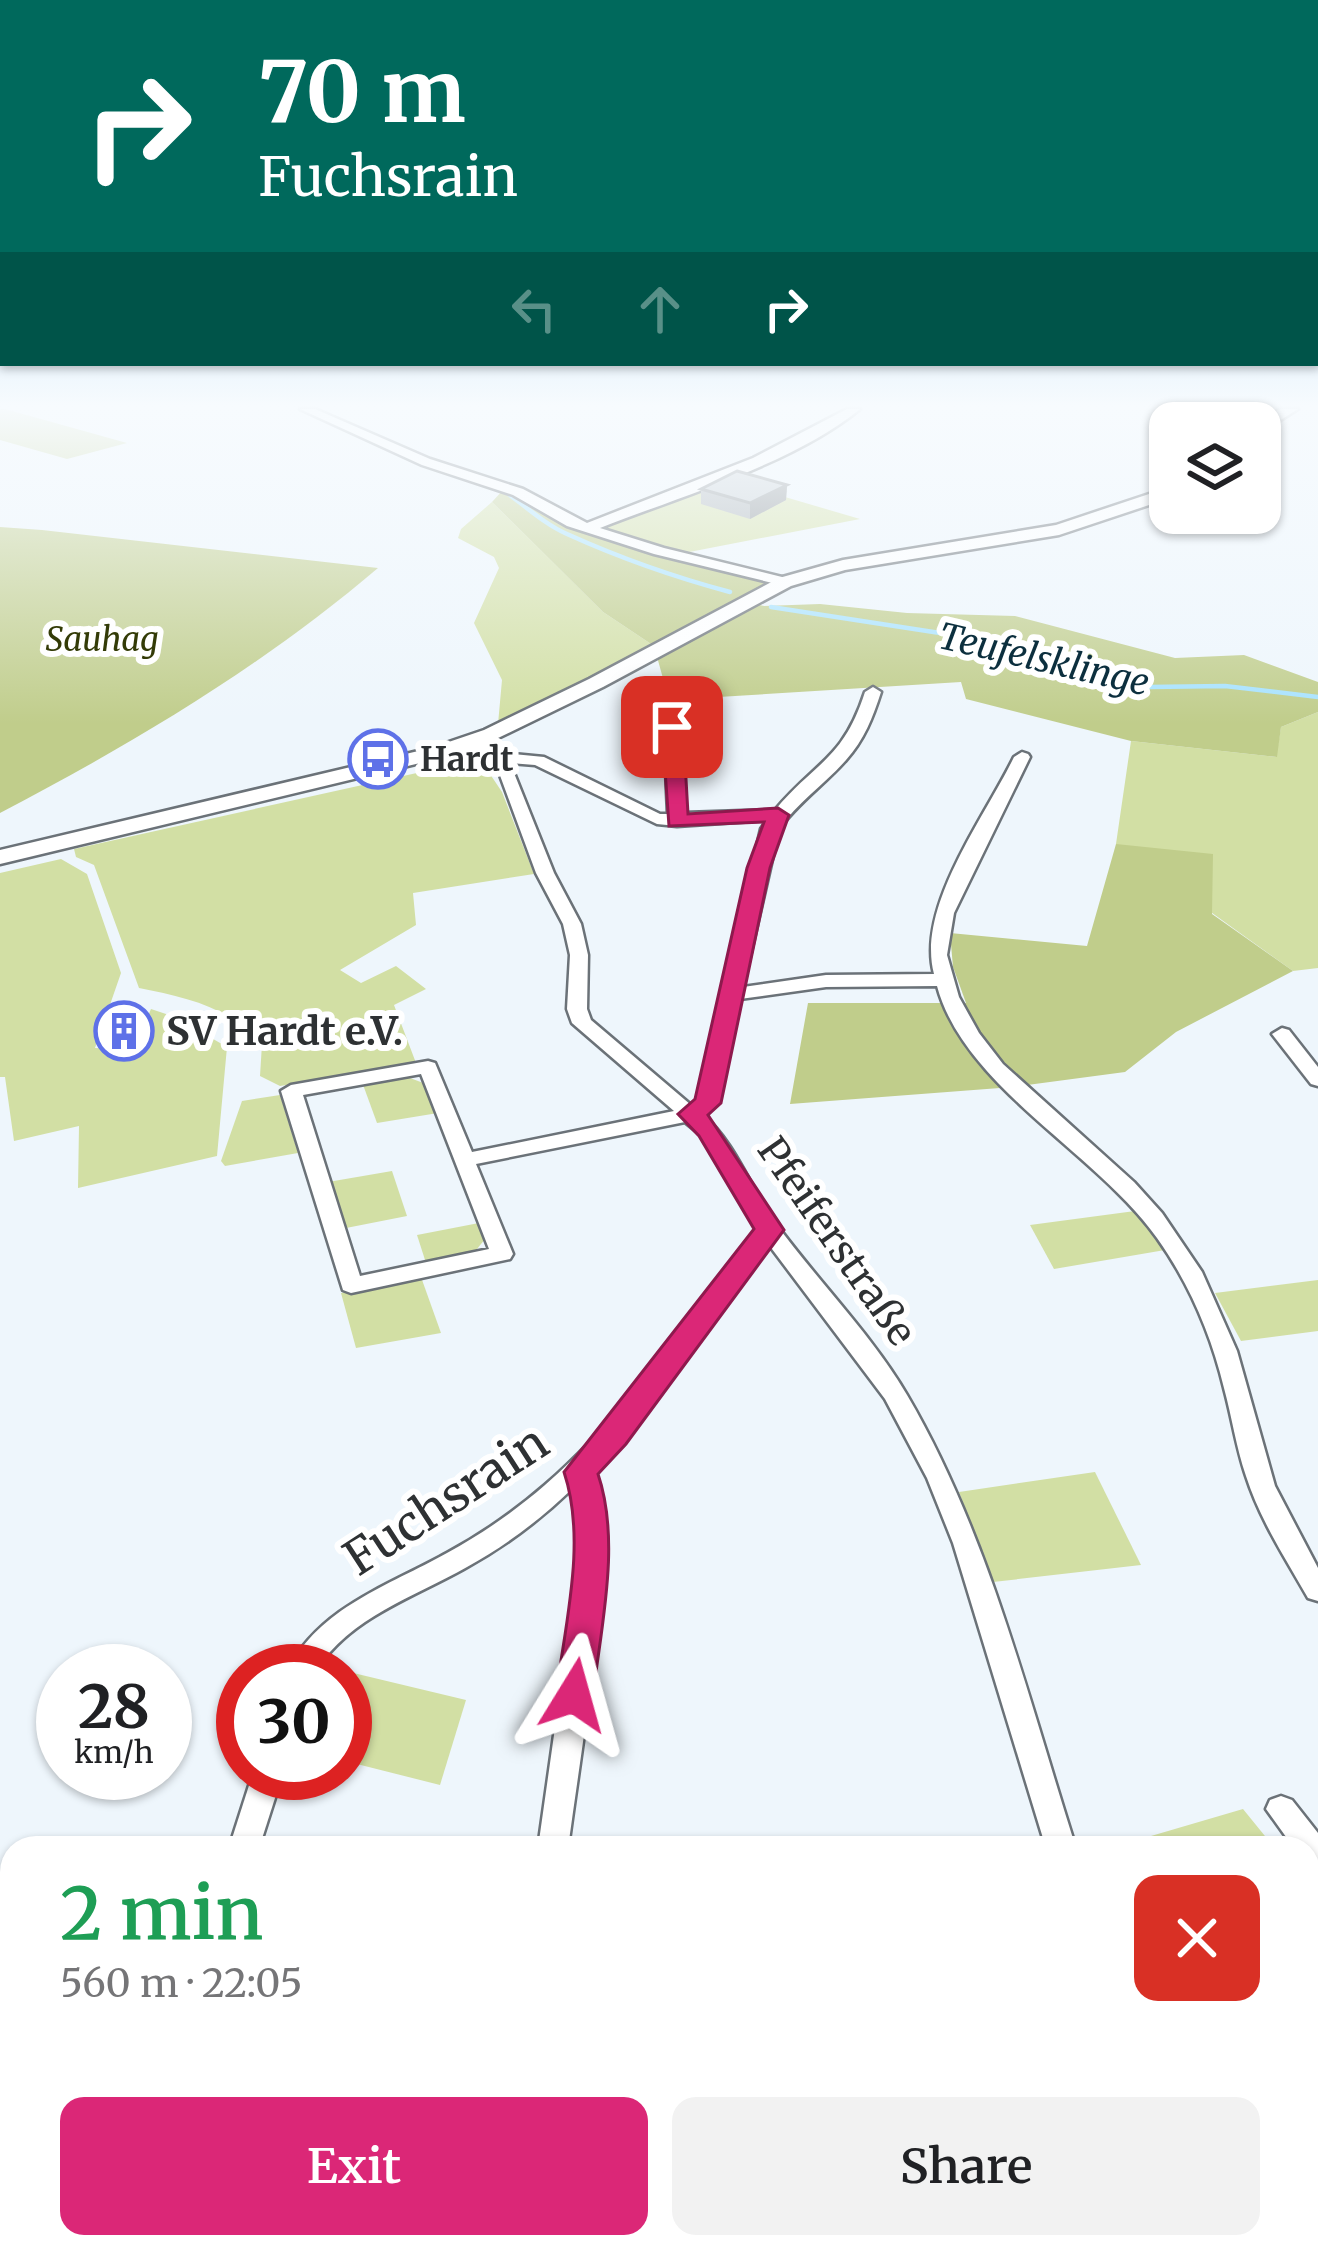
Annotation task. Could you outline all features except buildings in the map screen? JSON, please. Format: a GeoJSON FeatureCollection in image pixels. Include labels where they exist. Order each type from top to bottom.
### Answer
{"type":"FeatureCollection","features":[{"type":"Feature","properties":{"kind":"main road"},"geometry":{"type":"LineString","coordinates":[[0,857],[388,767],[473,742],[596,683],[785,582],[843,566],[1059,530],[1105,514]]}},
{"type":"Feature","properties":{"kind":"street"},"geometry":{"type":"LineString","coordinates":[[561,514],[587,528],[785,582]]}},
{"type":"Feature","properties":{"kind":"street"},"geometry":{"type":"LineString","coordinates":[[587,528],[623,514]]}},
{"type":"Feature","properties":{"kind":"street"},"geometry":{"type":"LineString","coordinates":[[464,1160],[692,1114],[707,1103],[758,868],[778,815],[845,756],[859,737],[873,692]]}},
{"type":"Feature","properties":{"kind":"street"},"geometry":{"type":"LineString","coordinates":[[672,727],[677,821]]}},
{"type":"Feature","properties":{"kind":"street"},"geometry":{"type":"LineString","coordinates":[[473,742],[500,758],[538,760],[637,812],[677,821],[778,815]]}},
{"type":"Feature","properties":{"kind":"street"},"geometry":{"type":"LineString","coordinates":[[1022,757],[942,913],[938,954],[944,980],[961,1016],[1013,1087],[1129,1188],[1177,1249],[1218,1326],[1262,1486],[1318,1591]]}},
{"type":"Feature","properties":{"kind":"street","name":"Pfeiferstraße"},"geometry":{"type":"LineString","coordinates":[[500,758],[545,873],[572,924],[579,955],[577,1009],[583,1023],[710,1131],[769,1230],[895,1395],[940,1478],[966,1543],[1057,1836]]}},
{"type":"Feature","properties":{"kind":"street"},"geometry":{"type":"LineString","coordinates":[[731,995],[826,981],[944,980]]}},
{"type":"Feature","properties":{"kind":"street"},"geometry":{"type":"LineString","coordinates":[[1282,1034],[1318,1080]]}},
{"type":"Feature","properties":{"kind":"street"},"geometry":{"type":"LineString","coordinates":[[428,1067],[464,1160],[502,1254],[351,1286],[291,1091],[428,1067]]}},
{"type":"Feature","properties":{"kind":"street","name":"Fuchsrain"},"geometry":{"type":"LineString","coordinates":[[316,1644],[334,1628],[475,1551],[580,1472],[614,1436],[769,1230]]}},
{"type":"Feature","properties":{"kind":"street"},"geometry":{"type":"LineString","coordinates":[[555,1836],[587,1592],[590,1502],[580,1472]]}},
{"type":"Feature","properties":{"kind":"street"},"geometry":{"type":"LineString","coordinates":[[248,1836],[259,1800]]}},
{"type":"Feature","properties":{"kind":"street"},"geometry":{"type":"LineString","coordinates":[[1281,1809],[1302,1836]]}},
{"type":"Feature","properties":{"kind":"green space"},"geometry":{"type":"Polygon","coordinates":[[[478,514],[504,514],[603,612],[654,646],[498,724],[502,680],[474,623],[499,568],[494,557],[458,538],[478,514]]]}},
{"type":"Feature","properties":{"kind":"green space"},"geometry":{"type":"Polygon","coordinates":[[[504,514],[555,514],[586,529],[771,582],[737,600],[764,606],[820,604],[907,613],[1015,616],[1175,658],[1244,655],[1318,682],[1318,712],[1281,727],[1277,757],[1131,741],[966,699],[961,682],[669,700],[654,646],[603,612],[504,514]]]}},
{"type":"Feature","properties":{"kind":"green space"},"geometry":{"type":"Polygon","coordinates":[[[634,514],[844,514],[860,519],[679,554],[599,527],[634,514]]]}},
{"type":"Feature","properties":{"kind":"green space","name":"Sauhag"},"geometry":{"type":"Polygon","coordinates":[[[0,527],[378,568],[289,638],[196,701],[0,813],[0,527]]]}},
{"type":"Feature","properties":{"kind":"green space"},"geometry":{"type":"Polygon","coordinates":[[[1318,712],[1318,968],[1293,971],[1116,844],[1131,741],[1276,757],[1281,727],[1318,712]]]}},
{"type":"Feature","properties":{"kind":"green space"},"geometry":{"type":"Polygon","coordinates":[[[480,759],[502,792],[534,874],[413,893],[416,925],[340,970],[361,983],[396,966],[426,989],[394,1005],[416,1063],[280,1086],[260,1076],[262,1044],[236,1021],[190,1000],[139,988],[94,865],[76,857],[74,849],[480,759]]]}},
{"type":"Feature","properties":{"kind":"green space"},"geometry":{"type":"Polygon","coordinates":[[[1116,844],[1213,854],[1212,914],[1293,971],[1176,1032],[1125,1072],[1013,1087],[790,1104],[808,1003],[966,1003],[953,967],[950,933],[1087,946],[1116,844]]]}},
{"type":"Feature","properties":{"kind":"green space"},"geometry":{"type":"Polygon","coordinates":[[[61,859],[87,874],[121,973],[95,1048],[133,1050],[151,1009],[227,1047],[217,1156],[78,1188],[79,1126],[14,1141],[5,1077],[0,1077],[0,873],[61,859]]]}},
{"type":"Feature","properties":{"kind":"green space"},"geometry":{"type":"Polygon","coordinates":[[[402,1075],[426,1084],[438,1113],[377,1123],[362,1082],[402,1075]]]}},
{"type":"Feature","properties":{"kind":"green space"},"geometry":{"type":"Polygon","coordinates":[[[280,1095],[298,1153],[225,1166],[221,1161],[242,1101],[280,1095]]]}},
{"type":"Feature","properties":{"kind":"green space"},"geometry":{"type":"Polygon","coordinates":[[[392,1171],[407,1216],[341,1229],[328,1182],[392,1171]]]}},
{"type":"Feature","properties":{"kind":"green space"},"geometry":{"type":"Polygon","coordinates":[[[1135,1211],[1165,1250],[1054,1269],[1030,1225],[1135,1211]]]}},
{"type":"Feature","properties":{"kind":"green space"},"geometry":{"type":"Polygon","coordinates":[[[479,1223],[485,1239],[473,1254],[426,1263],[417,1235],[479,1223]]]}},
{"type":"Feature","properties":{"kind":"green space"},"geometry":{"type":"Polygon","coordinates":[[[421,1277],[441,1333],[356,1348],[341,1293],[421,1277]]]}},
{"type":"Feature","properties":{"kind":"green space"},"geometry":{"type":"Polygon","coordinates":[[[1318,1280],[1318,1331],[1241,1341],[1215,1293],[1318,1280]]]}},
{"type":"Feature","properties":{"kind":"green space"},"geometry":{"type":"Polygon","coordinates":[[[1095,1472],[1141,1565],[993,1582],[959,1492],[1095,1472]]]}},
{"type":"Feature","properties":{"kind":"green space"},"geometry":{"type":"Polygon","coordinates":[[[372,1677],[466,1700],[440,1785],[372,1768],[372,1677]]]}},
{"type":"Feature","properties":{"kind":"green space"},"geometry":{"type":"Polygon","coordinates":[[[1243,1809],[1265,1836],[1151,1836],[1243,1809]]]}},
{"type":"Feature","properties":{"kind":"waterway","name":"Teufelsklinge"},"geometry":{"type":"LineString","coordinates":[[536,514],[607,551],[730,592]]}},
{"type":"Feature","properties":{"kind":"waterway","name":"Teufelsklinge"},"geometry":{"type":"LineString","coordinates":[[771,607],[1005,643],[1095,665],[1149,687],[1225,686],[1318,697]]}},
{"type":"Feature","properties":{"kind":"place","name":"Hardt"},"geometry":{"type":"Point","coordinates":[378,759]}},
{"type":"Feature","properties":{"kind":"place","name":"SV Hardt e.V."},"geometry":{"type":"Point","coordinates":[124,1031]}},
{"type":"Feature","properties":{"kind":"route"},"geometry":{"type":"LineString","coordinates":[[574,1695],[587,1592],[590,1502],[580,1472],[614,1436],[769,1230],[710,1131],[692,1114],[707,1103],[758,868],[778,815],[677,821],[672,727]]}}]}
